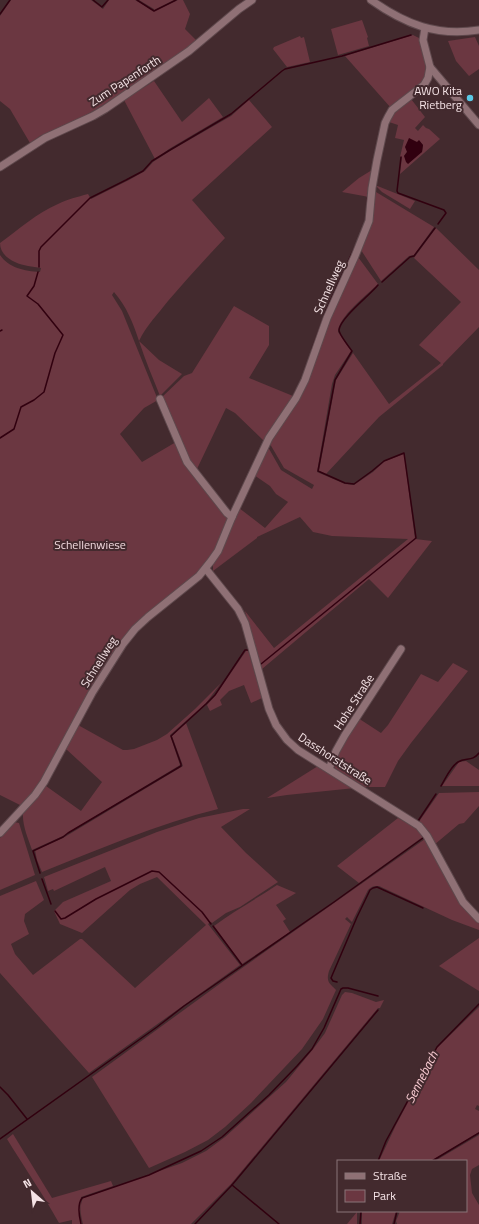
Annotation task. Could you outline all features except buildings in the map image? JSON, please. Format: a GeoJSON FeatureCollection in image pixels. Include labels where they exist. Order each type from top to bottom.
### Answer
{"type":"FeatureCollection","features":[{"type":"Feature","properties":{"kind":"street","name":"Zum Papenforth"},"geometry":{"type":"LineString","coordinates":[[0,167],[45,138],[105,109],[189,51],[235,12],[252,0]]}},
{"type":"Feature","properties":{"kind":"street"},"geometry":{"type":"LineString","coordinates":[[371,0],[396,17],[425,28],[438,31],[457,32],[479,30]]}},
{"type":"Feature","properties":{"kind":"street"},"geometry":{"type":"LineString","coordinates":[[425,28],[423,40],[430,67],[479,125]]}},
{"type":"Feature","properties":{"kind":"street","name":"Schnellweg"},"geometry":{"type":"LineString","coordinates":[[0,833],[35,795],[44,782],[92,694],[123,644],[135,629],[148,617],[199,576],[206,569],[218,551],[232,517],[269,438],[296,398],[306,380],[327,318],[366,228],[370,213],[372,188],[377,160],[385,123],[397,106],[424,85],[428,78],[430,67]]}},
{"type":"Feature","properties":{"kind":"street"},"geometry":{"type":"LineString","coordinates":[[160,399],[187,462],[227,513],[232,517]]}},
{"type":"Feature","properties":{"kind":"street","name":"Dasshorststraße"},"geometry":{"type":"LineString","coordinates":[[206,569],[238,609],[245,623],[268,703],[276,725],[287,740],[298,750],[400,814],[422,830],[463,902],[479,919]]}},
{"type":"Feature","properties":{"kind":"street","name":"Hohe Straße"},"geometry":{"type":"LineString","coordinates":[[329,769],[336,751],[345,735],[401,649]]}},
{"type":"Feature","properties":{"kind":"green space"},"geometry":{"type":"Polygon","coordinates":[[[11,0],[91,0],[103,9],[109,0],[135,0],[154,11],[178,0],[183,0],[190,14],[185,29],[197,41],[160,68],[100,107],[40,136],[30,143],[10,109],[0,101],[0,16],[11,0]]]}},
{"type":"Feature","properties":{"kind":"green space"},"geometry":{"type":"Polygon","coordinates":[[[139,0],[174,0],[154,10],[139,0]]]}},
{"type":"Feature","properties":{"kind":"green space"},"geometry":{"type":"Polygon","coordinates":[[[362,20],[368,37],[369,46],[338,55],[331,29],[362,20]]]}},
{"type":"Feature","properties":{"kind":"green space"},"geometry":{"type":"Polygon","coordinates":[[[413,35],[419,38],[424,55],[426,67],[425,78],[422,83],[391,108],[345,56],[413,35]]]}},
{"type":"Feature","properties":{"kind":"green space"},"geometry":{"type":"Polygon","coordinates":[[[300,36],[301,38],[304,37],[310,62],[287,67],[273,49],[274,47],[300,36]]]}},
{"type":"Feature","properties":{"kind":"green space"},"geometry":{"type":"Polygon","coordinates":[[[475,37],[479,46],[479,69],[469,76],[456,61],[448,41],[475,37]]]}},
{"type":"Feature","properties":{"kind":"green space"},"geometry":{"type":"Polygon","coordinates":[[[154,81],[182,122],[209,98],[223,117],[155,159],[124,100],[154,81]]]}},
{"type":"Feature","properties":{"kind":"green space"},"geometry":{"type":"Polygon","coordinates":[[[411,99],[425,117],[415,128],[418,131],[423,125],[440,139],[400,174],[402,157],[400,157],[404,140],[395,138],[398,125],[389,122],[394,112],[411,99]],[[419,141],[404,156],[422,152],[423,145],[419,141]]]}},
{"type":"Feature","properties":{"kind":"green space","name":"Schellenwiese"},"geometry":{"type":"Polygon","coordinates":[[[249,100],[272,127],[192,200],[225,238],[168,301],[149,325],[139,341],[123,303],[114,292],[112,295],[122,311],[158,400],[144,408],[120,434],[142,462],[176,442],[228,520],[209,560],[197,573],[138,623],[41,782],[22,806],[0,795],[0,255],[8,263],[17,268],[40,272],[41,268],[14,262],[3,252],[0,243],[35,217],[62,202],[88,194],[91,199],[145,171],[153,162],[170,151],[231,116],[249,100]]]}},
{"type":"Feature","properties":{"kind":"green space"},"geometry":{"type":"Polygon","coordinates":[[[372,170],[369,197],[342,192],[359,178],[372,170]]]}},
{"type":"Feature","properties":{"kind":"green space"},"geometry":{"type":"Polygon","coordinates":[[[375,185],[415,201],[410,209],[382,192],[375,185]]]}},
{"type":"Feature","properties":{"kind":"green space"},"geometry":{"type":"Polygon","coordinates":[[[376,192],[434,227],[414,255],[409,256],[381,281],[361,250],[376,192]]]}},
{"type":"Feature","properties":{"kind":"green space"},"geometry":{"type":"Polygon","coordinates":[[[436,228],[479,270],[479,327],[443,365],[379,417],[326,474],[319,471],[336,380],[353,353],[389,404],[441,363],[419,345],[461,302],[414,258],[436,228]]]}},
{"type":"Feature","properties":{"kind":"green space"},"geometry":{"type":"Polygon","coordinates":[[[358,257],[378,284],[348,313],[339,326],[338,332],[351,351],[335,375],[332,384],[317,472],[345,484],[354,485],[373,472],[385,461],[404,454],[415,539],[432,541],[388,598],[369,579],[262,669],[245,611],[274,648],[408,539],[332,536],[313,532],[300,517],[257,537],[213,571],[213,563],[239,508],[265,528],[288,502],[276,494],[270,486],[254,475],[268,447],[281,470],[312,489],[314,485],[284,468],[270,444],[308,382],[332,314],[358,257]]]}},
{"type":"Feature","properties":{"kind":"green space"},"geometry":{"type":"Polygon","coordinates":[[[234,306],[269,326],[269,345],[249,378],[293,396],[265,442],[235,413],[226,408],[196,471],[189,461],[161,398],[184,376],[192,373],[234,306]]]}},
{"type":"Feature","properties":{"kind":"green space"},"geometry":{"type":"Polygon","coordinates":[[[139,341],[159,360],[182,374],[160,396],[146,362],[139,341]]]}},
{"type":"Feature","properties":{"kind":"green space"},"geometry":{"type":"Polygon","coordinates":[[[248,650],[262,698],[251,703],[244,685],[229,691],[220,700],[222,705],[210,711],[207,705],[248,650]]]}},
{"type":"Feature","properties":{"kind":"green space"},"geometry":{"type":"Polygon","coordinates":[[[453,663],[468,671],[398,761],[385,787],[365,787],[335,768],[335,762],[340,748],[358,718],[381,733],[388,725],[421,674],[438,682],[453,663]]]}},
{"type":"Feature","properties":{"kind":"green space"},"geometry":{"type":"Polygon","coordinates":[[[221,683],[206,703],[170,735],[180,765],[63,836],[32,850],[24,827],[23,812],[46,786],[81,811],[102,782],[66,749],[78,725],[123,750],[134,749],[157,740],[167,734],[221,683]]]}},
{"type":"Feature","properties":{"kind":"green space"},"geometry":{"type":"Polygon","coordinates":[[[186,723],[218,809],[151,829],[42,872],[35,850],[63,838],[183,766],[172,736],[186,723]]]}},
{"type":"Feature","properties":{"kind":"green space"},"geometry":{"type":"Polygon","coordinates":[[[466,761],[479,770],[479,786],[442,786],[459,762],[466,761]]]}},
{"type":"Feature","properties":{"kind":"green space"},"geometry":{"type":"Polygon","coordinates":[[[318,766],[355,788],[267,798],[318,766]]]}},
{"type":"Feature","properties":{"kind":"green space"},"geometry":{"type":"Polygon","coordinates":[[[479,792],[479,806],[464,823],[459,824],[434,845],[418,823],[439,793],[479,792]]]}},
{"type":"Feature","properties":{"kind":"green space"},"geometry":{"type":"Polygon","coordinates":[[[243,809],[250,809],[221,827],[246,853],[278,882],[240,907],[226,913],[212,923],[211,922],[208,924],[240,965],[89,1073],[0,973],[0,896],[36,881],[44,900],[25,914],[24,921],[29,934],[11,944],[15,954],[33,975],[82,939],[135,988],[206,925],[157,877],[130,890],[82,933],[60,924],[54,911],[63,902],[111,881],[105,867],[54,891],[53,889],[48,891],[44,877],[157,832],[199,818],[243,809]]]}},
{"type":"Feature","properties":{"kind":"green space"},"geometry":{"type":"Polygon","coordinates":[[[398,818],[416,828],[424,836],[359,883],[337,866],[398,818]]]}},
{"type":"Feature","properties":{"kind":"green space"},"geometry":{"type":"Polygon","coordinates":[[[14,822],[19,823],[35,875],[0,890],[0,838],[14,822]]]}},
{"type":"Feature","properties":{"kind":"green space"},"geometry":{"type":"Polygon","coordinates":[[[425,839],[456,897],[479,923],[479,930],[452,920],[379,886],[374,886],[368,890],[352,922],[347,917],[345,919],[351,924],[328,975],[329,982],[336,990],[323,1019],[302,1049],[251,1103],[225,1127],[208,1140],[149,1168],[92,1077],[225,980],[425,839]]]}},
{"type":"Feature","properties":{"kind":"green space"},"geometry":{"type":"Polygon","coordinates":[[[277,885],[296,893],[276,905],[286,919],[283,921],[290,932],[242,964],[214,926],[277,885]]]}},
{"type":"Feature","properties":{"kind":"green space"},"geometry":{"type":"Polygon","coordinates":[[[479,938],[479,991],[439,966],[479,938]]]}},
{"type":"Feature","properties":{"kind":"green space"},"geometry":{"type":"Polygon","coordinates":[[[345,992],[376,1002],[384,1000],[380,1008],[378,1008],[231,1184],[191,1224],[83,1224],[81,1208],[83,1198],[182,1163],[206,1151],[225,1137],[286,1082],[325,1033],[342,995],[345,992]]]}},
{"type":"Feature","properties":{"kind":"green space"},"geometry":{"type":"Polygon","coordinates":[[[479,1007],[479,1106],[477,1105],[475,1109],[479,1111],[479,1132],[433,1160],[379,1160],[396,1125],[437,1048],[479,1007]]]}},
{"type":"Feature","properties":{"kind":"green space"},"geometry":{"type":"Polygon","coordinates":[[[13,1134],[52,1198],[111,1181],[113,1186],[81,1197],[80,1218],[82,1224],[72,1224],[72,1220],[59,1223],[7,1139],[13,1134]]]}},
{"type":"Feature","properties":{"kind":"green space"},"geometry":{"type":"Polygon","coordinates":[[[479,1135],[479,1165],[472,1169],[470,1175],[472,1193],[479,1205],[479,1224],[397,1224],[396,1221],[400,1212],[467,1212],[467,1160],[437,1160],[479,1135]]]}},
{"type":"Feature","properties":{"kind":"green space"},"geometry":{"type":"Polygon","coordinates":[[[357,1212],[357,1224],[347,1224],[357,1212]]]}},
{"type":"Feature","properties":{"kind":"green space"},"geometry":{"type":"Polygon","coordinates":[[[362,1212],[396,1212],[392,1224],[362,1224],[362,1212]]]}},
{"type":"Feature","properties":{"kind":"shaded area"},"geometry":{"type":"Polygon","coordinates":[[[409,138],[417,142],[419,140],[423,145],[422,152],[408,164],[404,156],[407,152],[405,147],[409,138]]]}},
{"type":"Feature","properties":{"kind":"waterway"},"geometry":{"type":"LineString","coordinates":[[0,14],[10,0]]}},
{"type":"Feature","properties":{"kind":"waterway"},"geometry":{"type":"LineString","coordinates":[[93,0],[102,7],[108,0]]}},
{"type":"Feature","properties":{"kind":"waterway"},"geometry":{"type":"LineString","coordinates":[[137,0],[154,11],[176,0]]}},
{"type":"Feature","properties":{"kind":"waterway"},"geometry":{"type":"LineString","coordinates":[[39,267],[39,251],[41,247],[90,198],[143,171],[152,161],[231,114],[285,69],[342,56],[411,35]]}},
{"type":"Feature","properties":{"kind":"waterway"},"geometry":{"type":"LineString","coordinates":[[401,157],[398,193],[444,210],[446,213],[438,224]]}},
{"type":"Feature","properties":{"kind":"waterway"},"geometry":{"type":"LineString","coordinates":[[367,198],[367,204]]}},
{"type":"Feature","properties":{"kind":"waterway"},"geometry":{"type":"LineString","coordinates":[[382,282],[410,257],[414,256],[435,228]]}},
{"type":"Feature","properties":{"kind":"waterway"},"geometry":{"type":"LineString","coordinates":[[312,349],[326,310],[357,242]]}},
{"type":"Feature","properties":{"kind":"waterway"},"geometry":{"type":"LineString","coordinates":[[0,438],[14,429],[21,407],[34,400],[44,392],[55,353],[63,335],[38,304],[27,296],[34,286],[38,272]]}},
{"type":"Feature","properties":{"kind":"waterway"},"geometry":{"type":"LineString","coordinates":[[261,664],[416,538],[404,453],[384,461],[354,484],[345,483],[318,471],[335,380],[352,351],[339,330],[344,319],[378,285]]}},
{"type":"Feature","properties":{"kind":"waterway"},"geometry":{"type":"LineString","coordinates":[[293,396],[296,390]]}},
{"type":"Feature","properties":{"kind":"waterway"},"geometry":{"type":"LineString","coordinates":[[40,873],[33,851],[63,837],[181,766],[171,736],[215,695],[245,650],[248,650]]}},
{"type":"Feature","properties":{"kind":"waterway"},"geometry":{"type":"LineString","coordinates":[[441,786],[455,764],[474,758],[479,753]]}},
{"type":"Feature","properties":{"kind":"waterway"},"geometry":{"type":"LineString","coordinates":[[418,821],[436,794]]}},
{"type":"Feature","properties":{"kind":"waterway"},"geometry":{"type":"LineString","coordinates":[[0,1139],[157,1027],[184,1006],[423,838]]}},
{"type":"Feature","properties":{"kind":"waterway"},"geometry":{"type":"LineString","coordinates":[[55,911],[61,919],[65,918],[96,899],[152,871],[159,872],[202,912],[211,924]]}},
{"type":"Feature","properties":{"kind":"waterway"},"geometry":{"type":"LineString","coordinates":[[42,879],[51,904]]}},
{"type":"Feature","properties":{"kind":"waterway"},"geometry":{"type":"LineString","coordinates":[[337,982],[333,981],[331,978],[370,890],[377,887],[423,908]]}},
{"type":"Feature","properties":{"kind":"waterway"},"geometry":{"type":"LineString","coordinates":[[213,926],[242,965]]}},
{"type":"Feature","properties":{"kind":"waterway"},"geometry":{"type":"LineString","coordinates":[[81,1224],[79,1207],[82,1198],[149,1175],[201,1151],[222,1137],[269,1095],[312,1049],[324,1028],[341,989],[348,988],[378,996]]}},
{"type":"Feature","properties":{"kind":"waterway","name":"Sennebach"},"geometry":{"type":"LineString","coordinates":[[378,1160],[386,1141],[437,1047],[479,1004]]}},
{"type":"Feature","properties":{"kind":"waterway"},"geometry":{"type":"LineString","coordinates":[[279,1224],[232,1185],[378,1010]]}},
{"type":"Feature","properties":{"kind":"waterway"},"geometry":{"type":"LineString","coordinates":[[0,1087],[27,1119]]}},
{"type":"Feature","properties":{"kind":"waterway"},"geometry":{"type":"LineString","coordinates":[[434,1160],[479,1133]]}},
{"type":"Feature","properties":{"kind":"waterway"},"geometry":{"type":"LineString","coordinates":[[195,1224],[232,1185]]}},
{"type":"Feature","properties":{"kind":"waterway","name":"Sennebach"},"geometry":{"type":"LineString","coordinates":[[360,1224],[361,1212]]}},
{"type":"Feature","properties":{"kind":"waterway"},"geometry":{"type":"LineString","coordinates":[[394,1224],[397,1212]]}},
{"type":"Feature","properties":{"kind":"place","name":"AWO Kita Rietberg"},"geometry":{"type":"Point","coordinates":[470,98]}}]}
